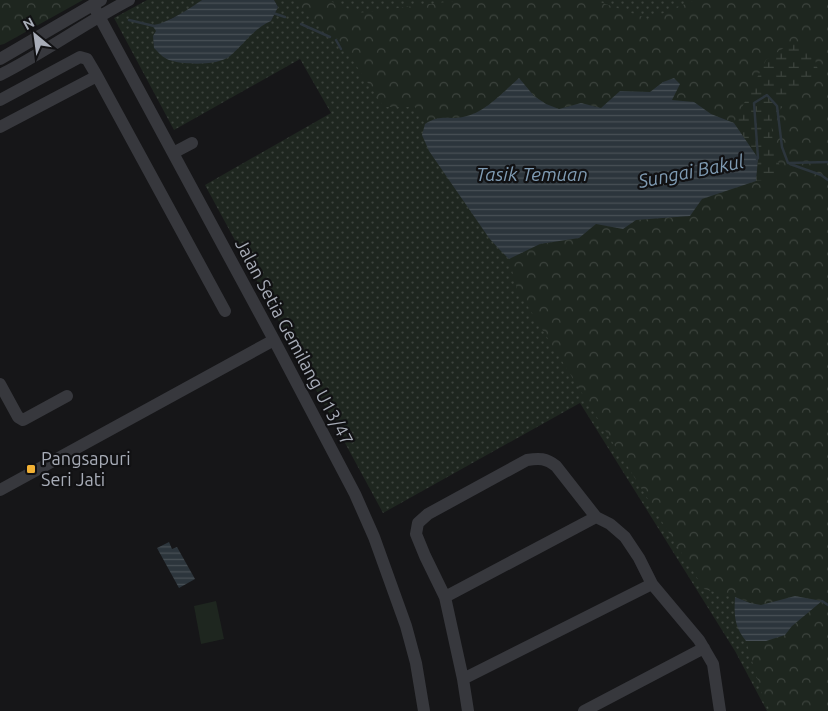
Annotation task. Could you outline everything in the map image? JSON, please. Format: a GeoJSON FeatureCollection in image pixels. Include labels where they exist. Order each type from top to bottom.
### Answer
{"type":"FeatureCollection","features":[{"type":"Feature","properties":{"kind":"street"},"geometry":{"type":"LineString","coordinates":[[0,59],[98,7],[129,0]]}},
{"type":"Feature","properties":{"kind":"street"},"geometry":{"type":"LineString","coordinates":[[0,75],[20,65],[98,7]]}},
{"type":"Feature","properties":{"kind":"street","name":"Jalan Setia Gemilang U13/47"},"geometry":{"type":"LineString","coordinates":[[98,7],[173,153],[355,494],[374,537],[406,626],[416,663],[424,711]]}},
{"type":"Feature","properties":{"kind":"street"},"geometry":{"type":"LineString","coordinates":[[0,100],[80,57],[87,59],[225,311]]}},
{"type":"Feature","properties":{"kind":"street"},"geometry":{"type":"LineString","coordinates":[[0,127],[97,76]]}},
{"type":"Feature","properties":{"kind":"street"},"geometry":{"type":"LineString","coordinates":[[173,153],[192,143]]}},
{"type":"Feature","properties":{"kind":"street"},"geometry":{"type":"LineString","coordinates":[[0,490],[274,340]]}},
{"type":"Feature","properties":{"kind":"street"},"geometry":{"type":"LineString","coordinates":[[0,384],[20,419],[26,419],[67,396]]}},
{"type":"Feature","properties":{"kind":"street"},"geometry":{"type":"LineString","coordinates":[[468,711],[445,597],[416,534],[418,523],[428,514],[527,460],[539,458],[548,459],[556,466],[596,517],[610,524],[625,537],[639,558],[652,584],[700,640],[713,664],[720,711]]}},
{"type":"Feature","properties":{"kind":"street"},"geometry":{"type":"LineString","coordinates":[[445,597],[596,517]]}},
{"type":"Feature","properties":{"kind":"street"},"geometry":{"type":"LineString","coordinates":[[463,679],[652,584]]}},
{"type":"Feature","properties":{"kind":"street"},"geometry":{"type":"LineString","coordinates":[[584,711],[704,648]]}},
{"type":"Feature","properties":{"kind":"green space"},"geometry":{"type":"Polygon","coordinates":[[[0,0],[83,0],[0,45],[0,0]]]}},
{"type":"Feature","properties":{"kind":"green space"},"geometry":{"type":"Polygon","coordinates":[[[147,0],[202,0],[189,10],[158,25],[152,25],[255,31],[263,24],[271,21],[278,7],[274,0],[828,0],[828,711],[767,711],[735,651],[580,403],[383,513],[205,185],[331,113],[300,59],[174,130],[114,18],[147,0]]]}},
{"type":"Feature","properties":{"kind":"green space"},"geometry":{"type":"Polygon","coordinates":[[[295,0],[328,0],[358,13],[455,0],[594,0],[649,19],[695,0],[828,0],[828,711],[770,711],[762,694],[746,641],[766,641],[785,635],[792,626],[821,601],[795,596],[761,605],[704,589],[517,289],[509,259],[540,244],[579,238],[596,224],[623,229],[636,220],[689,216],[702,199],[756,181],[734,123],[711,114],[694,102],[672,100],[663,82],[650,92],[620,91],[601,108],[581,103],[559,109],[546,104],[534,96],[519,79],[486,107],[471,115],[457,118],[440,118],[425,124],[415,107],[384,107],[339,40],[308,16],[295,0]]]}},
{"type":"Feature","properties":{"kind":"green space"},"geometry":{"type":"Polygon","coordinates":[[[794,41],[812,49],[818,70],[772,118],[773,143],[780,166],[777,180],[756,181],[758,158],[734,123],[766,60],[794,41]]]}},
{"type":"Feature","properties":{"kind":"green space"},"geometry":{"type":"Polygon","coordinates":[[[216,601],[224,639],[201,644],[194,606],[216,601]]]}},
{"type":"Feature","properties":{"kind":"water"},"geometry":{"type":"Polygon","coordinates":[[[202,0],[274,0],[278,7],[271,21],[259,28],[225,59],[217,62],[191,64],[175,62],[165,58],[154,48],[153,36],[156,31],[152,25],[170,19],[202,0]]]}},
{"type":"Feature","properties":{"kind":"water","name":"Tasik Temuan"},"geometry":{"type":"Polygon","coordinates":[[[519,78],[534,96],[546,104],[559,109],[581,103],[601,108],[620,91],[650,92],[663,82],[674,78],[680,84],[672,100],[694,102],[711,114],[734,123],[758,158],[756,181],[702,199],[690,216],[636,220],[623,229],[596,224],[579,238],[540,244],[509,259],[489,238],[429,151],[422,135],[425,124],[431,121],[440,118],[457,118],[471,115],[486,107],[519,78]]]}},
{"type":"Feature","properties":{"kind":"water"},"geometry":{"type":"Polygon","coordinates":[[[169,542],[172,549],[177,547],[195,579],[179,588],[157,548],[169,542]]]}},
{"type":"Feature","properties":{"kind":"water"},"geometry":{"type":"Polygon","coordinates":[[[795,596],[822,601],[792,626],[785,635],[766,641],[746,641],[739,630],[736,620],[735,597],[761,605],[795,596]]]}},
{"type":"Feature","properties":{"kind":"waterway","name":"Sungai Bakul"},"geometry":{"type":"LineString","coordinates":[[273,13],[285,17]]}},
{"type":"Feature","properties":{"kind":"waterway","name":"Sungai Bakul"},"geometry":{"type":"LineString","coordinates":[[129,20],[154,26]]}},
{"type":"Feature","properties":{"kind":"waterway","name":"Sungai Bakul"},"geometry":{"type":"LineString","coordinates":[[301,24],[330,37]]}},
{"type":"Feature","properties":{"kind":"waterway","name":"Sungai Bakul"},"geometry":{"type":"LineString","coordinates":[[336,40],[341,49]]}},
{"type":"Feature","properties":{"kind":"waterway","name":"Sungai Bakul"},"geometry":{"type":"LineString","coordinates":[[757,159],[754,103],[767,95],[777,106],[782,147],[788,163],[828,162]]}},
{"type":"Feature","properties":{"kind":"waterway"},"geometry":{"type":"LineString","coordinates":[[790,164],[821,175],[828,180]]}},
{"type":"Feature","properties":{"kind":"waterway"},"geometry":{"type":"LineString","coordinates":[[822,601],[828,605]]}},
{"type":"Feature","properties":{"kind":"place","name":"Pangsapuri Seri Jati"},"geometry":{"type":"Point","coordinates":[31,469]}}]}
